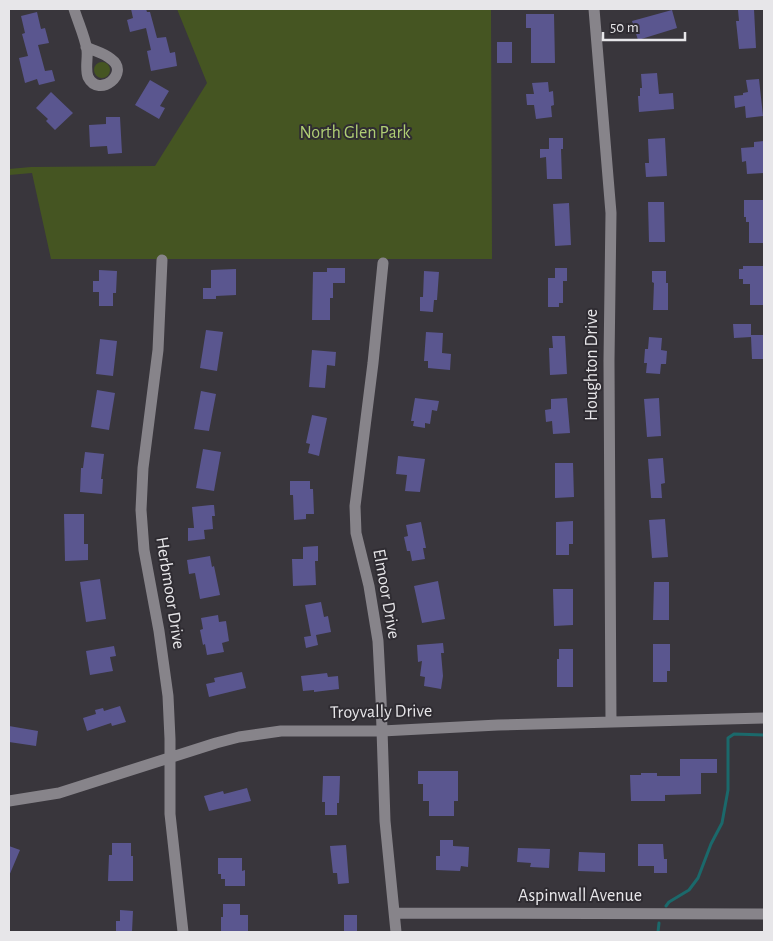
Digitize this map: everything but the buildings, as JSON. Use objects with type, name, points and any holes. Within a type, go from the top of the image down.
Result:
[{"type":"street","points":[[74,9],[86,47]]},
{"type":"street","name":"Houghton Drive","points":[[594,9],[611,213],[609,361],[611,722]]},
{"type":"street","name":"Herbmoor Drive","points":[[162,260],[158,350],[143,468],[141,510],[144,550],[158,623],[166,680],[169,716],[170,814],[183,932]]},
{"type":"street","name":"Elmoor Drive","points":[[383,263],[355,506],[356,533],[378,641],[384,821],[396,932]]},
{"type":"street","name":"Troyvally Drive","points":[[9,802],[59,793],[239,737],[262,733],[382,731],[498,724],[764,718]]},
{"type":"street","name":"Aspinwall Avenue","points":[[395,913],[764,914]]},
{"type":"green space","name":"North Glen Park","points":[[177,9],[491,9],[492,259],[51,259],[32,173],[9,175],[9,169],[31,167],[155,166],[207,83]]},
{"type":"green space","points":[[99,62],[105,62],[110,67],[108,76],[99,78],[94,73],[94,67]]},
{"type":"waterway","points":[[666,906],[669,902],[689,890],[698,878],[711,844],[722,823],[728,790],[728,738],[734,734],[764,735]]},
{"type":"waterway","points":[[658,932],[659,923]]}]
